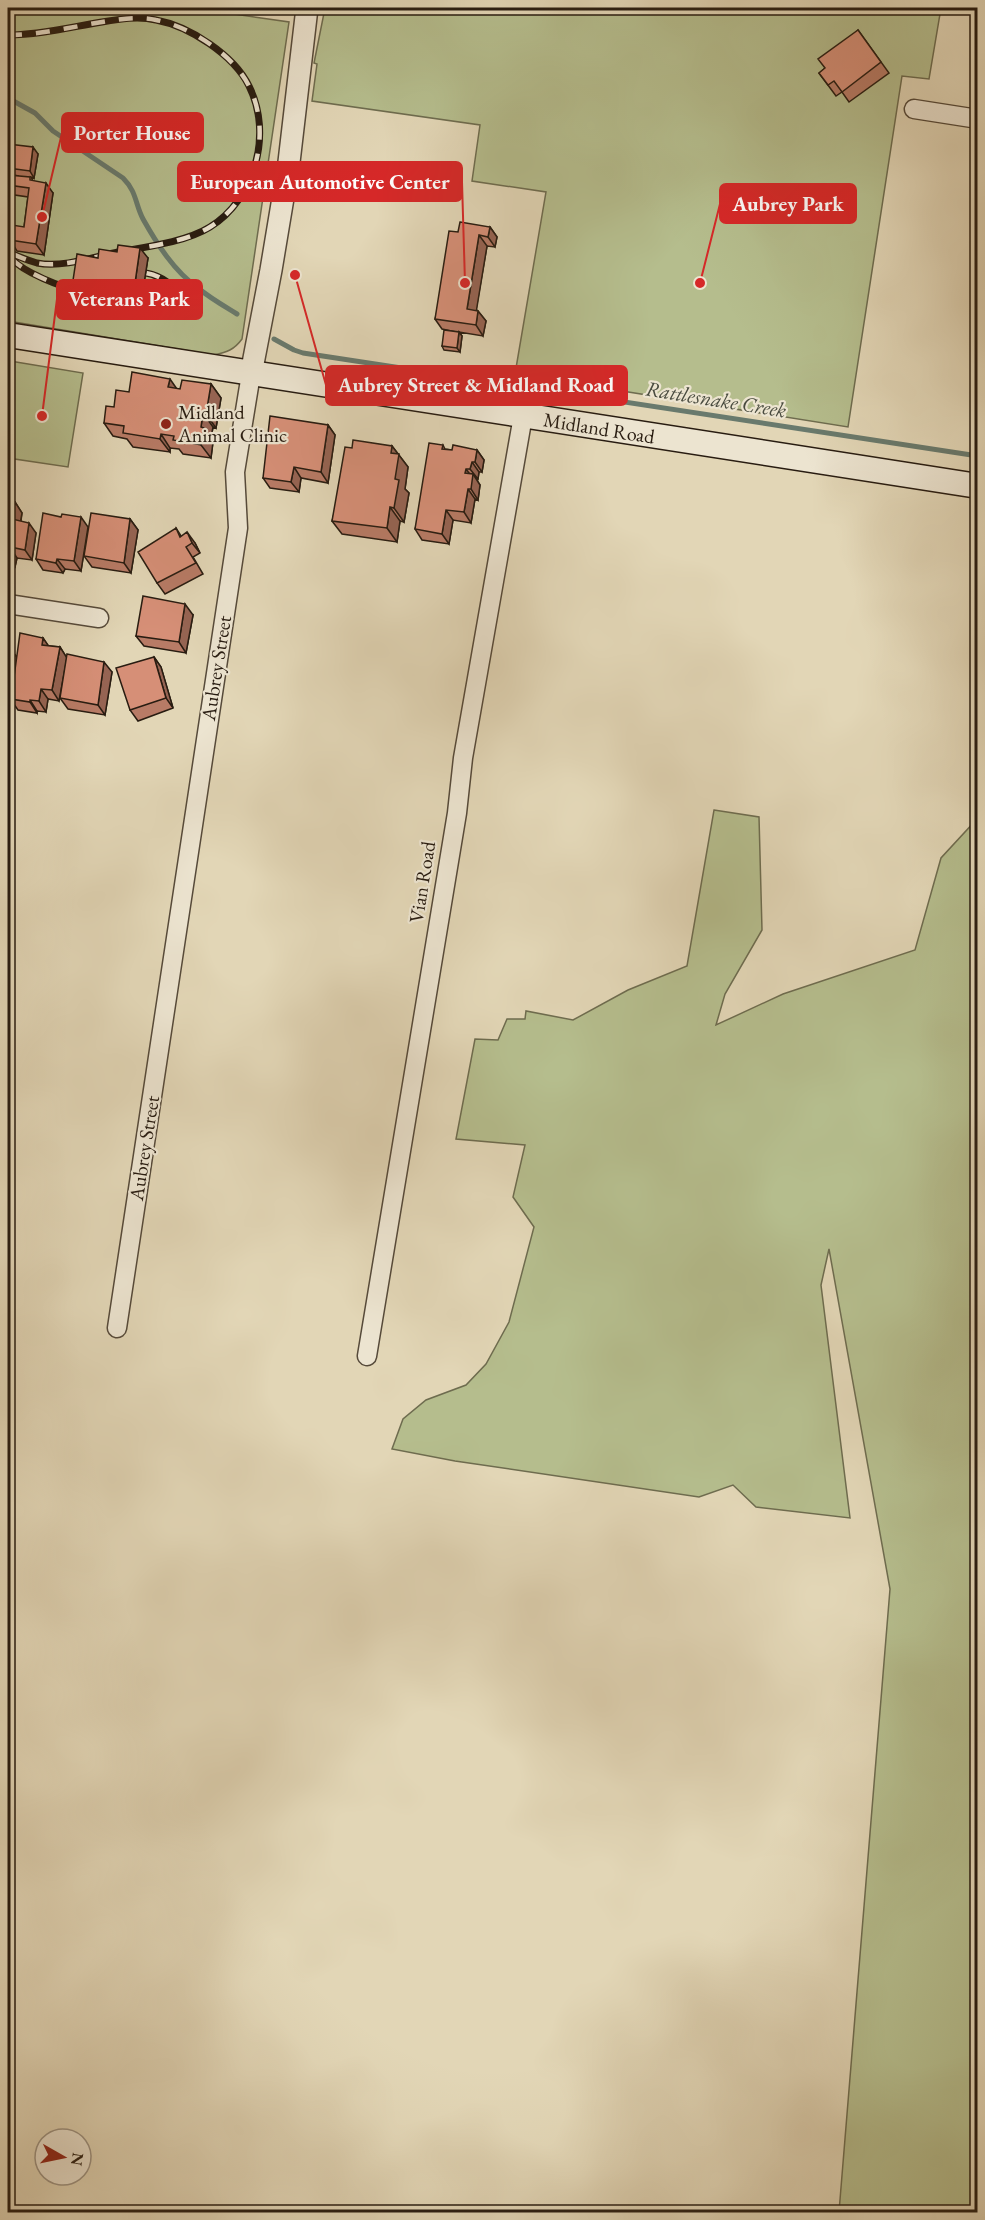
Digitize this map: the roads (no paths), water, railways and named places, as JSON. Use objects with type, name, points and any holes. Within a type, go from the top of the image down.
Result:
[{"type":"main road","name":"Midland Road","points":[[8,335],[978,486]]},
{"type":"street","name":"Aubrey Street","points":[[117,1328],[238,528],[235,472],[250,374],[271,270],[289,162],[307,8]]},
{"type":"street","points":[[914,109],[978,119]]},
{"type":"street","name":"Vian Road","points":[[367,1356],[457,813],[463,758],[523,416]]},
{"type":"street","points":[[8,604],[99,618]]},
{"type":"waterway","name":"Rattlesnake Creek","points":[[8,98],[35,113],[53,131],[123,178],[131,188],[140,214],[148,228],[174,265],[203,292],[237,314]]},
{"type":"waterway","name":"Rattlesnake Creek","points":[[274,339],[303,353],[978,456]]},
{"type":"railway","points":[[8,35],[43,32],[129,18],[169,23],[196,35],[233,63],[249,86],[256,105],[259,124],[259,144],[248,183],[226,215],[210,227],[189,237],[166,243],[67,263],[37,263],[8,252]]},
{"type":"railway","points":[[11,258],[43,279],[80,291]]},
{"type":"railway","points":[[146,273],[168,282],[184,300]]},
{"type":"railway","points":[[144,282],[167,290]]},
{"type":"railway","points":[[143,292],[161,296],[178,304]]},
{"type":"railway","points":[[149,316],[176,313]]},
{"type":"place","name":"Porter House","points":[[42,217]]},
{"type":"place","name":"Aubrey Street & Midland Road","points":[[295,275]]},
{"type":"place","name":"European Automotive Center","points":[[465,283]]},
{"type":"place","name":"Aubrey Park","points":[[700,283]]},
{"type":"place","name":"Veterans Park","points":[[42,416]]},
{"type":"place","name":"Midland Animal Clinic","points":[[166,424]]}]
